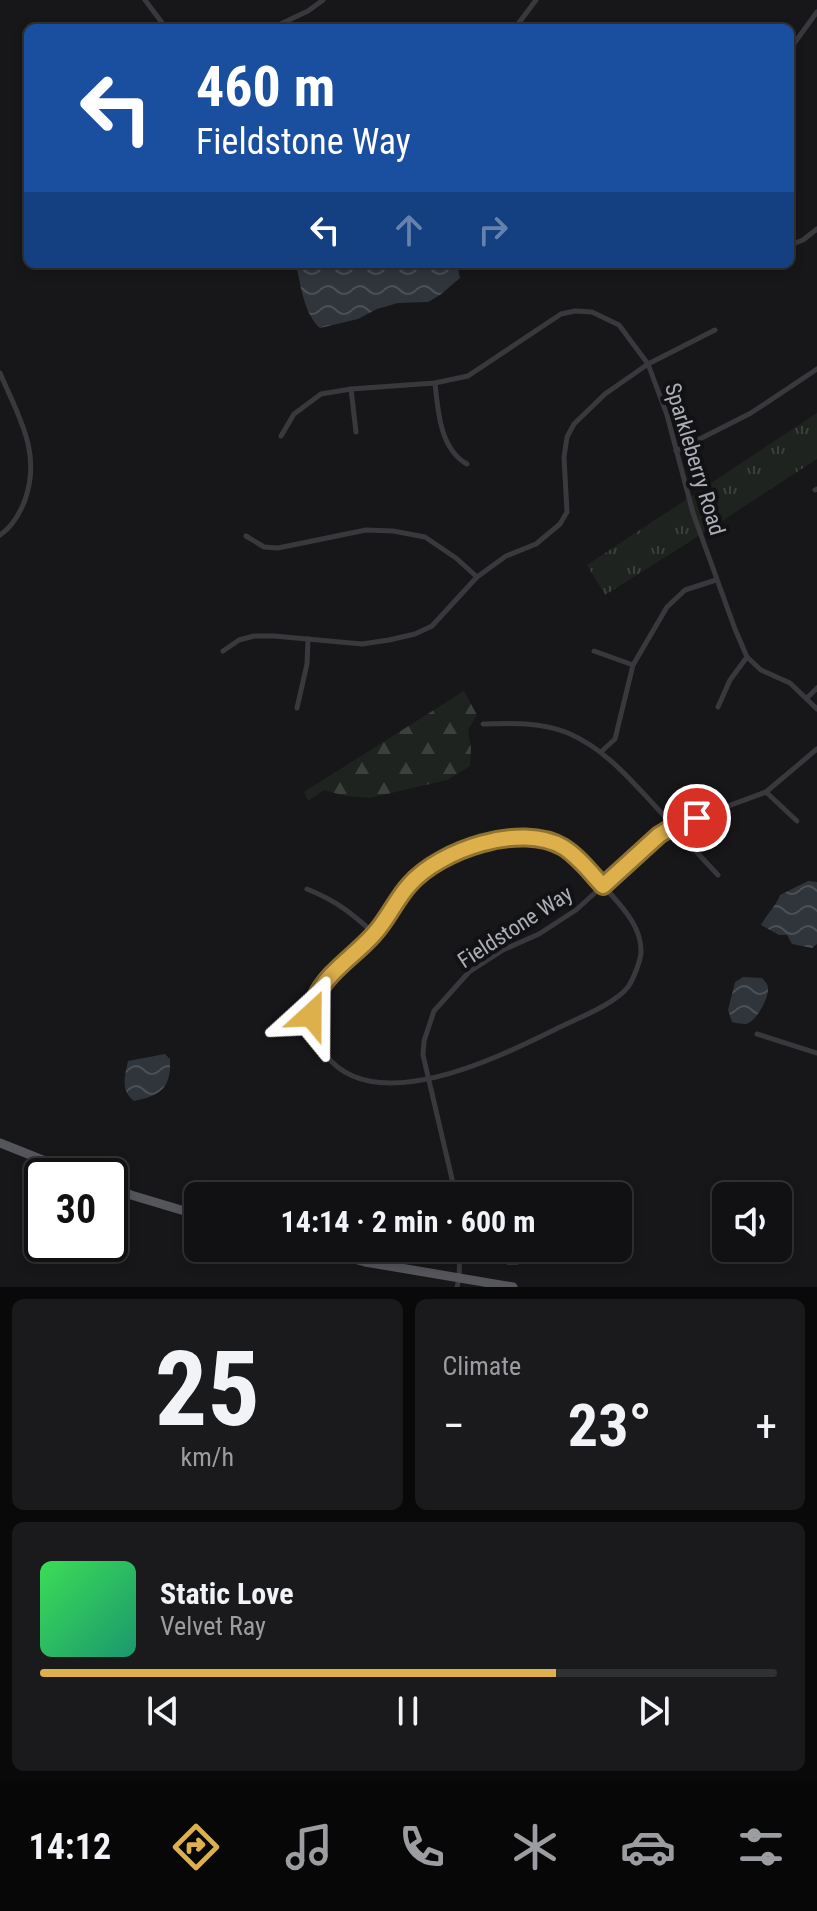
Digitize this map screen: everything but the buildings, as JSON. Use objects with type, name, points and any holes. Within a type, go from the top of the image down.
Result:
[{"type":"main road","points":[[0,1143],[38,1158]]},
{"type":"main road","points":[[128,1194],[184,1211]]},
{"type":"main road","points":[[365,1262],[458,1283],[513,1287]]},
{"type":"street","points":[[145,0],[163,24]]},
{"type":"street","points":[[280,24],[323,0]]},
{"type":"street","points":[[518,24],[536,0]]},
{"type":"street","points":[[794,44],[817,12]]},
{"type":"street","points":[[794,243],[817,229]]},
{"type":"street","name":"Sparkleberry Road","points":[[281,436],[294,414],[321,394],[435,383],[468,376],[561,314],[592,312],[619,325],[648,364],[667,415],[693,513],[747,657]]},
{"type":"street","points":[[223,651],[239,640],[254,636],[362,644],[415,634],[432,626],[477,577],[506,556],[536,544],[560,524],[567,512],[564,457],[567,437],[574,424],[605,394],[648,364],[715,330]]},
{"type":"street","points":[[676,451],[751,413],[817,369]]},
{"type":"street","points":[[0,373],[29,441],[31,463],[29,488],[21,511],[0,535]]},
{"type":"street","points":[[435,383],[439,416],[448,445],[458,459],[467,464]]},
{"type":"street","points":[[351,389],[356,432]]},
{"type":"street","points":[[246,536],[264,547],[278,548],[366,530],[393,531],[425,537],[477,577]]},
{"type":"street","points":[[602,751],[615,739],[633,665],[667,607],[685,590],[716,580]]},
{"type":"street","points":[[297,708],[307,664],[308,639]]},
{"type":"street","points":[[594,651],[633,665]]},
{"type":"street","points":[[718,707],[730,680],[747,657],[761,670],[790,683],[817,709]]},
{"type":"street","points":[[807,698],[817,688]]},
{"type":"street","points":[[483,724],[526,723],[547,727],[567,733],[602,751],[718,875]]},
{"type":"street","name":"Fieldstone Way","points":[[453,1182],[423,1055],[424,1041],[434,1011],[443,999],[485,960],[539,934],[576,910],[659,835],[674,826],[766,792],[817,749]]},
{"type":"street","points":[[766,792],[797,821]]},
{"type":"street","points":[[529,839],[563,847],[603,886],[631,918],[641,954],[627,988],[603,1006],[468,1068],[428,1078],[387,1083],[353,1077],[331,1062],[317,1041],[311,1015],[316,997],[326,981],[375,934],[410,884],[431,865],[458,851],[496,841],[529,839]]},
{"type":"street","points":[[307,889],[335,901],[375,934]]},
{"type":"street","points":[[757,1034],[817,1053]]},
{"type":"street","points":[[458,1283],[459,1262]]},
{"type":"green space","points":[[817,413],[817,459],[605,595],[587,565]]},
{"type":"green space","points":[[464,691],[477,715],[468,730],[470,766],[447,780],[370,798],[324,790],[308,801],[304,792]]},
{"type":"water","points":[[458,268],[460,278],[428,302],[398,303],[358,319],[320,328],[307,309],[297,269]]},
{"type":"water","points":[[808,881],[817,882],[817,944],[812,948],[792,944],[787,935],[779,935],[761,925],[780,895]]},
{"type":"water","points":[[743,977],[762,978],[768,988],[761,1010],[746,1024],[732,1022],[728,1010],[735,982]]},
{"type":"water","points":[[165,1054],[170,1059],[169,1077],[163,1089],[134,1101],[125,1087],[128,1061]]},
{"type":"route","points":[[311,1015],[316,997],[326,981],[375,934],[410,884],[431,865],[458,851],[511,839],[545,841],[563,847],[603,886],[659,835],[697,818]]}]
